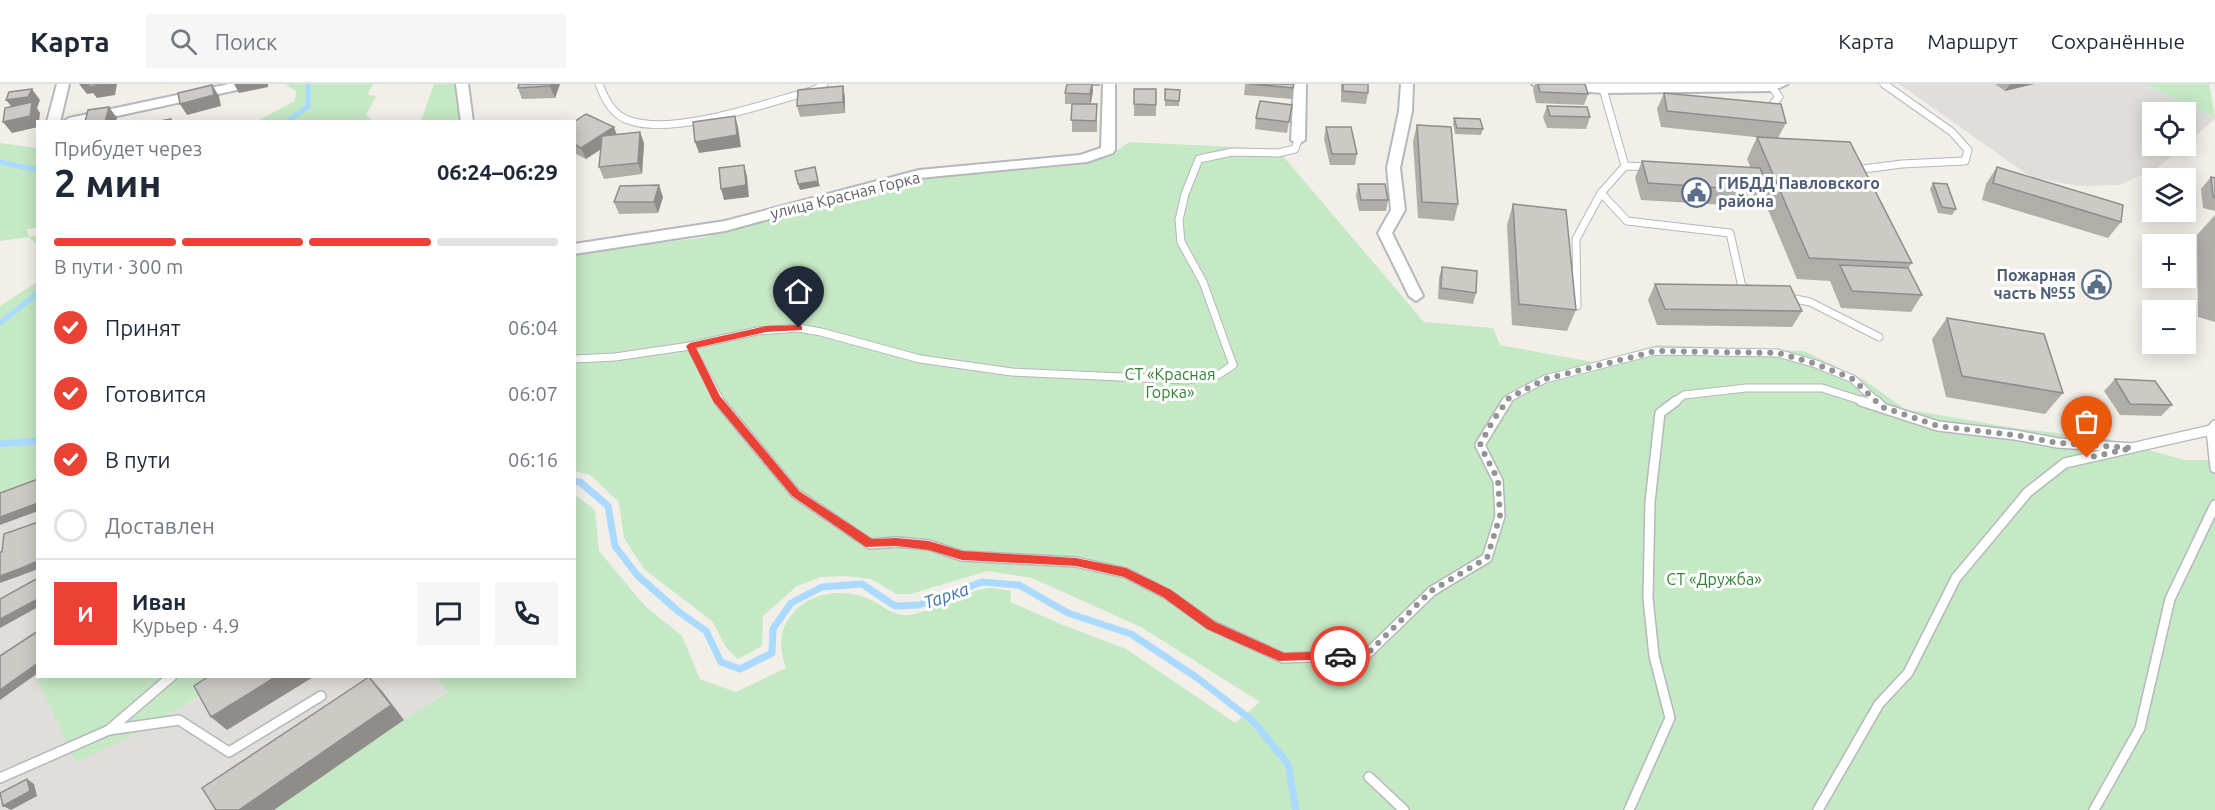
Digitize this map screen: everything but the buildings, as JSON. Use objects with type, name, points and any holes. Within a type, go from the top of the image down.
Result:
[{"type":"street","points":[[54,120],[63,84]]},
{"type":"street","points":[[78,120],[237,86],[237,84]]},
{"type":"street","points":[[462,84],[467,120]]},
{"type":"street","name":"улица Красная Горка","points":[[576,249],[725,226],[919,174],[1082,159],[1108,150],[1109,84]]},
{"type":"street","points":[[1298,140],[1300,84]]},
{"type":"street","points":[[1407,84],[1409,101],[1395,155],[1392,179],[1398,210],[1385,233],[1416,296]]},
{"type":"street","points":[[1538,84],[1603,88],[1777,85]]},
{"type":"lane","points":[[599,84],[608,108],[632,123],[667,125],[769,104],[824,84]]},
{"type":"lane","points":[[1855,170],[1902,164],[1965,161],[1968,150],[1952,132],[1884,84]]},
{"type":"lane","points":[[1762,110],[1770,110],[1779,97],[1777,85]]},
{"type":"lane","points":[[1603,88],[1625,166]]},
{"type":"lane","points":[[576,359],[615,357],[690,346],[766,329],[799,328],[855,341],[891,353],[948,364],[1080,377],[1170,379],[1219,374],[1233,365],[1203,282],[1181,242],[1179,220],[1185,194],[1199,159],[1219,153],[1281,154],[1294,149],[1298,140]]},
{"type":"lane","points":[[1625,166],[1661,168]]},
{"type":"lane","points":[[1577,306],[1576,239],[1601,193],[1625,166]]},
{"type":"lane","points":[[1601,193],[1627,221],[1730,232],[1742,287],[1764,292]]},
{"type":"lane","points":[[1776,294],[1810,302],[1879,337]]},
{"type":"lane","points":[[690,346],[717,398],[795,493],[870,544],[896,542],[929,545],[962,556],[1076,562],[1126,573],[1167,594],[1211,626],[1283,658],[1366,655],[1431,591],[1487,558],[1500,516],[1500,504],[1498,480],[1480,445],[1492,422],[1509,398],[1545,379],[1656,351],[1778,353],[1816,364],[1853,379],[1882,407]]},
{"type":"lane","points":[[1629,810],[1670,720],[1654,656],[1648,584],[1653,453],[1660,413],[1684,395],[1746,388],[1822,388],[1938,426],[2015,435],[2058,443],[2132,448]]},
{"type":"lane","points":[[1818,810],[1879,704],[1908,673],[1956,578],[2028,492],[2065,463],[2213,427],[2215,468]]},
{"type":"lane","points":[[2094,810],[2140,728],[2170,599],[2215,505]]},
{"type":"lane","points":[[109,730],[170,678]]},
{"type":"lane","points":[[0,778],[109,730],[179,720],[229,752],[321,696]]},
{"type":"lane","points":[[1369,777],[1404,810]]},
{"type":"shaded area","points":[[1899,84],[2144,84],[2183,102],[2142,102],[2142,156],[2172,156],[2157,168],[2142,168],[2142,175],[2120,185],[2078,186],[2031,177]]},
{"type":"shaded area","points":[[2196,108],[2215,119],[2196,135]]},
{"type":"shaded area","points":[[36,487],[36,678],[40,678],[133,735],[229,678],[436,678],[448,692],[274,810],[0,810],[0,501]]},
{"type":"green space","points":[[284,84],[373,84],[367,95],[376,96],[366,115],[372,120],[259,120],[295,101],[296,91]]},
{"type":"green space","points":[[434,84],[454,84],[460,120],[421,120]]},
{"type":"green space","points":[[2144,84],[2209,84],[2215,117],[2196,108],[2196,102],[2183,102]]},
{"type":"green space","points":[[1129,142],[1277,149],[1424,322],[1493,328],[1500,345],[1593,362],[1657,345],[1804,351],[1864,380],[1905,409],[2014,428],[2108,439],[2185,460],[2215,460],[2215,810],[274,810],[448,692],[436,678],[576,678],[576,496],[595,510],[599,551],[645,606],[682,636],[700,679],[736,692],[786,668],[781,646],[785,626],[800,606],[818,596],[839,593],[860,596],[898,614],[910,615],[971,592],[992,588],[1011,591],[1010,602],[1126,649],[1235,723],[1260,702],[1141,627],[1032,578],[987,571],[911,594],[897,594],[871,579],[846,576],[821,577],[797,586],[763,616],[762,646],[738,659],[726,647],[712,621],[644,569],[624,538],[619,502],[590,475],[576,471],[576,253],[701,238],[926,178],[1080,165],[1108,157]]},
{"type":"green space","points":[[0,143],[36,148],[36,228],[27,229],[29,237],[0,241]]},
{"type":"green space","points":[[36,236],[36,244],[29,237]]},
{"type":"green space","points":[[36,283],[36,487],[0,501],[0,306]]},
{"type":"green space","points":[[36,678],[229,678],[133,735],[76,762]]},
{"type":"waterway","points":[[290,120],[308,106],[308,84]]},
{"type":"waterway","name":"Тарка","points":[[0,162],[36,170]]},
{"type":"waterway","name":"Тарка","points":[[0,323],[36,295]]},
{"type":"waterway","name":"Тарка","points":[[0,444],[36,441]]},
{"type":"waterway","name":"Тарка","points":[[576,481],[580,482],[608,506],[615,546],[637,575],[679,612],[706,631],[721,662],[740,669],[772,653],[773,629],[791,603],[822,587],[862,584],[895,606],[919,605],[982,582],[1019,585],[1068,613],[1131,634],[1196,677],[1254,722],[1288,764],[1296,810]]},
{"type":"way so far","points":[[1340,656],[1366,655],[1431,591],[1487,558],[1500,516],[1498,480],[1480,445],[1492,422],[1509,398],[1545,379],[1656,351],[1778,353],[1816,364],[1853,379],[1882,407],[1938,426],[2015,435],[2058,443],[2132,448],[2087,458]]},
{"type":"place","name":"ГИБДД Павловского района","points":[[1697,192]]},
{"type":"place","name":"Пожарная часть №55","points":[[2097,284]]},
{"type":"route","points":[[799,328],[766,329],[690,346],[717,398],[795,493],[870,544],[896,542],[929,545],[962,556],[1076,562],[1126,573],[1167,594],[1211,626],[1283,658],[1340,656]]},
{"type":"park label","name":"СТ «Красная Горка»","points":[[1170,383]]},
{"type":"park label","name":"СТ «Дружба»","points":[[1714,579]]}]
